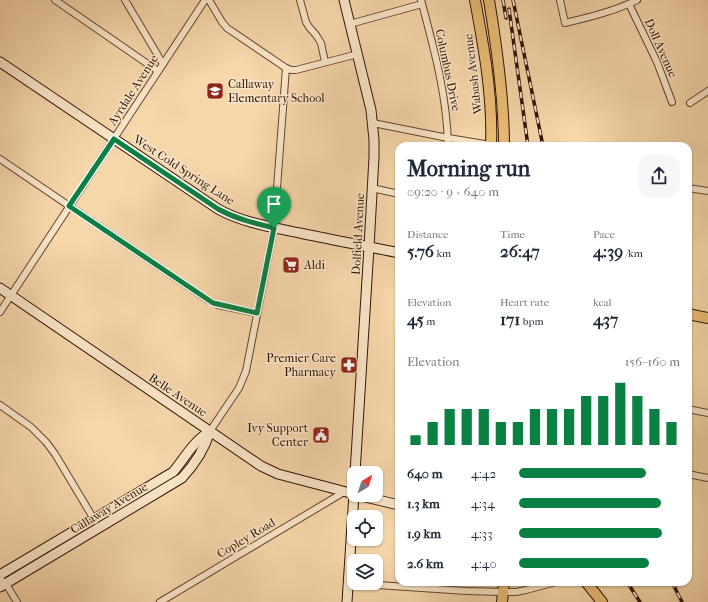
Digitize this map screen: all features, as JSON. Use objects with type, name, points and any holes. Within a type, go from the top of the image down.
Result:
[{"type":"main road","name":"Wabash Avenue","points":[[475,0],[488,75],[491,142]]},
{"type":"main road","name":"Wabash Avenue","points":[[489,0],[502,98],[504,142]]},
{"type":"main road","points":[[692,315],[708,318]]},
{"type":"main road","points":[[589,586],[602,602]]},
{"type":"street","points":[[55,0],[158,71]]},
{"type":"street","points":[[125,0],[163,64]]},
{"type":"street","name":"Ayrdale Avenue","points":[[0,312],[205,0]]},
{"type":"street","points":[[209,0],[227,28],[291,70],[358,54]]},
{"type":"street","points":[[300,0],[306,22],[321,43],[325,62]]},
{"type":"street","name":"Dolfield Avenue","points":[[344,0],[371,110],[374,157],[355,466]]},
{"type":"street","points":[[560,0],[565,23],[590,17],[637,0]]},
{"type":"street","points":[[350,24],[421,2]]},
{"type":"street","name":"Columbus Drive","points":[[421,2],[440,76],[446,108],[448,142]]},
{"type":"street","name":"Doll Avenue","points":[[629,4],[657,62],[672,102]]},
{"type":"street","name":"West Cold Spring Lane","points":[[0,62],[223,212],[244,221],[395,252]]},
{"type":"street","name":"Callaway Avenue","points":[[2,583],[99,528],[182,478],[202,450],[210,431],[239,388],[246,371],[274,228],[286,68]]},
{"type":"street","points":[[690,102],[708,91]]},
{"type":"street","points":[[373,124],[473,142]]},
{"type":"street","points":[[0,159],[213,303],[257,313]]},
{"type":"street","points":[[372,188],[395,193]]},
{"type":"street","points":[[692,189],[708,191]]},
{"type":"street","name":"Belle Avenue","points":[[0,288],[268,470],[282,476],[347,493]]},
{"type":"street","points":[[0,405],[31,427],[46,442],[55,454],[99,528]]},
{"type":"street","points":[[692,410],[708,414]]},
{"type":"street","name":"Callaway Avenue","points":[[0,575],[173,472],[202,436],[210,431]]},
{"type":"street","points":[[173,472],[182,478]]},
{"type":"street","points":[[692,475],[708,478]]},
{"type":"street","name":"Copley Road","points":[[160,602],[344,492]]},
{"type":"street","points":[[383,501],[395,504]]},
{"type":"street","points":[[350,554],[353,502]]},
{"type":"street","points":[[2,583],[17,602]]},
{"type":"street","points":[[383,586],[466,591],[516,592],[541,586]]},
{"type":"street","points":[[347,602],[348,590]]},
{"type":"green space","points":[[88,525],[91,529],[15,575],[13,573],[14,570]]},
{"type":"railway","points":[[503,0],[506,18]]},
{"type":"railway","points":[[513,0],[542,142]]},
{"type":"railway","points":[[509,9],[527,142]]},
{"type":"railway","points":[[630,586],[640,602]]},
{"type":"railway","points":[[674,586],[682,602]]},
{"type":"place","name":"Callaway Elementary School","points":[[215,91]]},
{"type":"place","name":"Aldi","points":[[291,265]]},
{"type":"place","name":"Premier Care Pharmacy","points":[[349,365]]},
{"type":"place","name":"Ivy Support Center","points":[[321,435]]},
{"type":"route","points":[[114,139],[228,215],[244,221],[274,228],[257,313],[213,303],[69,206],[114,139]]}]
